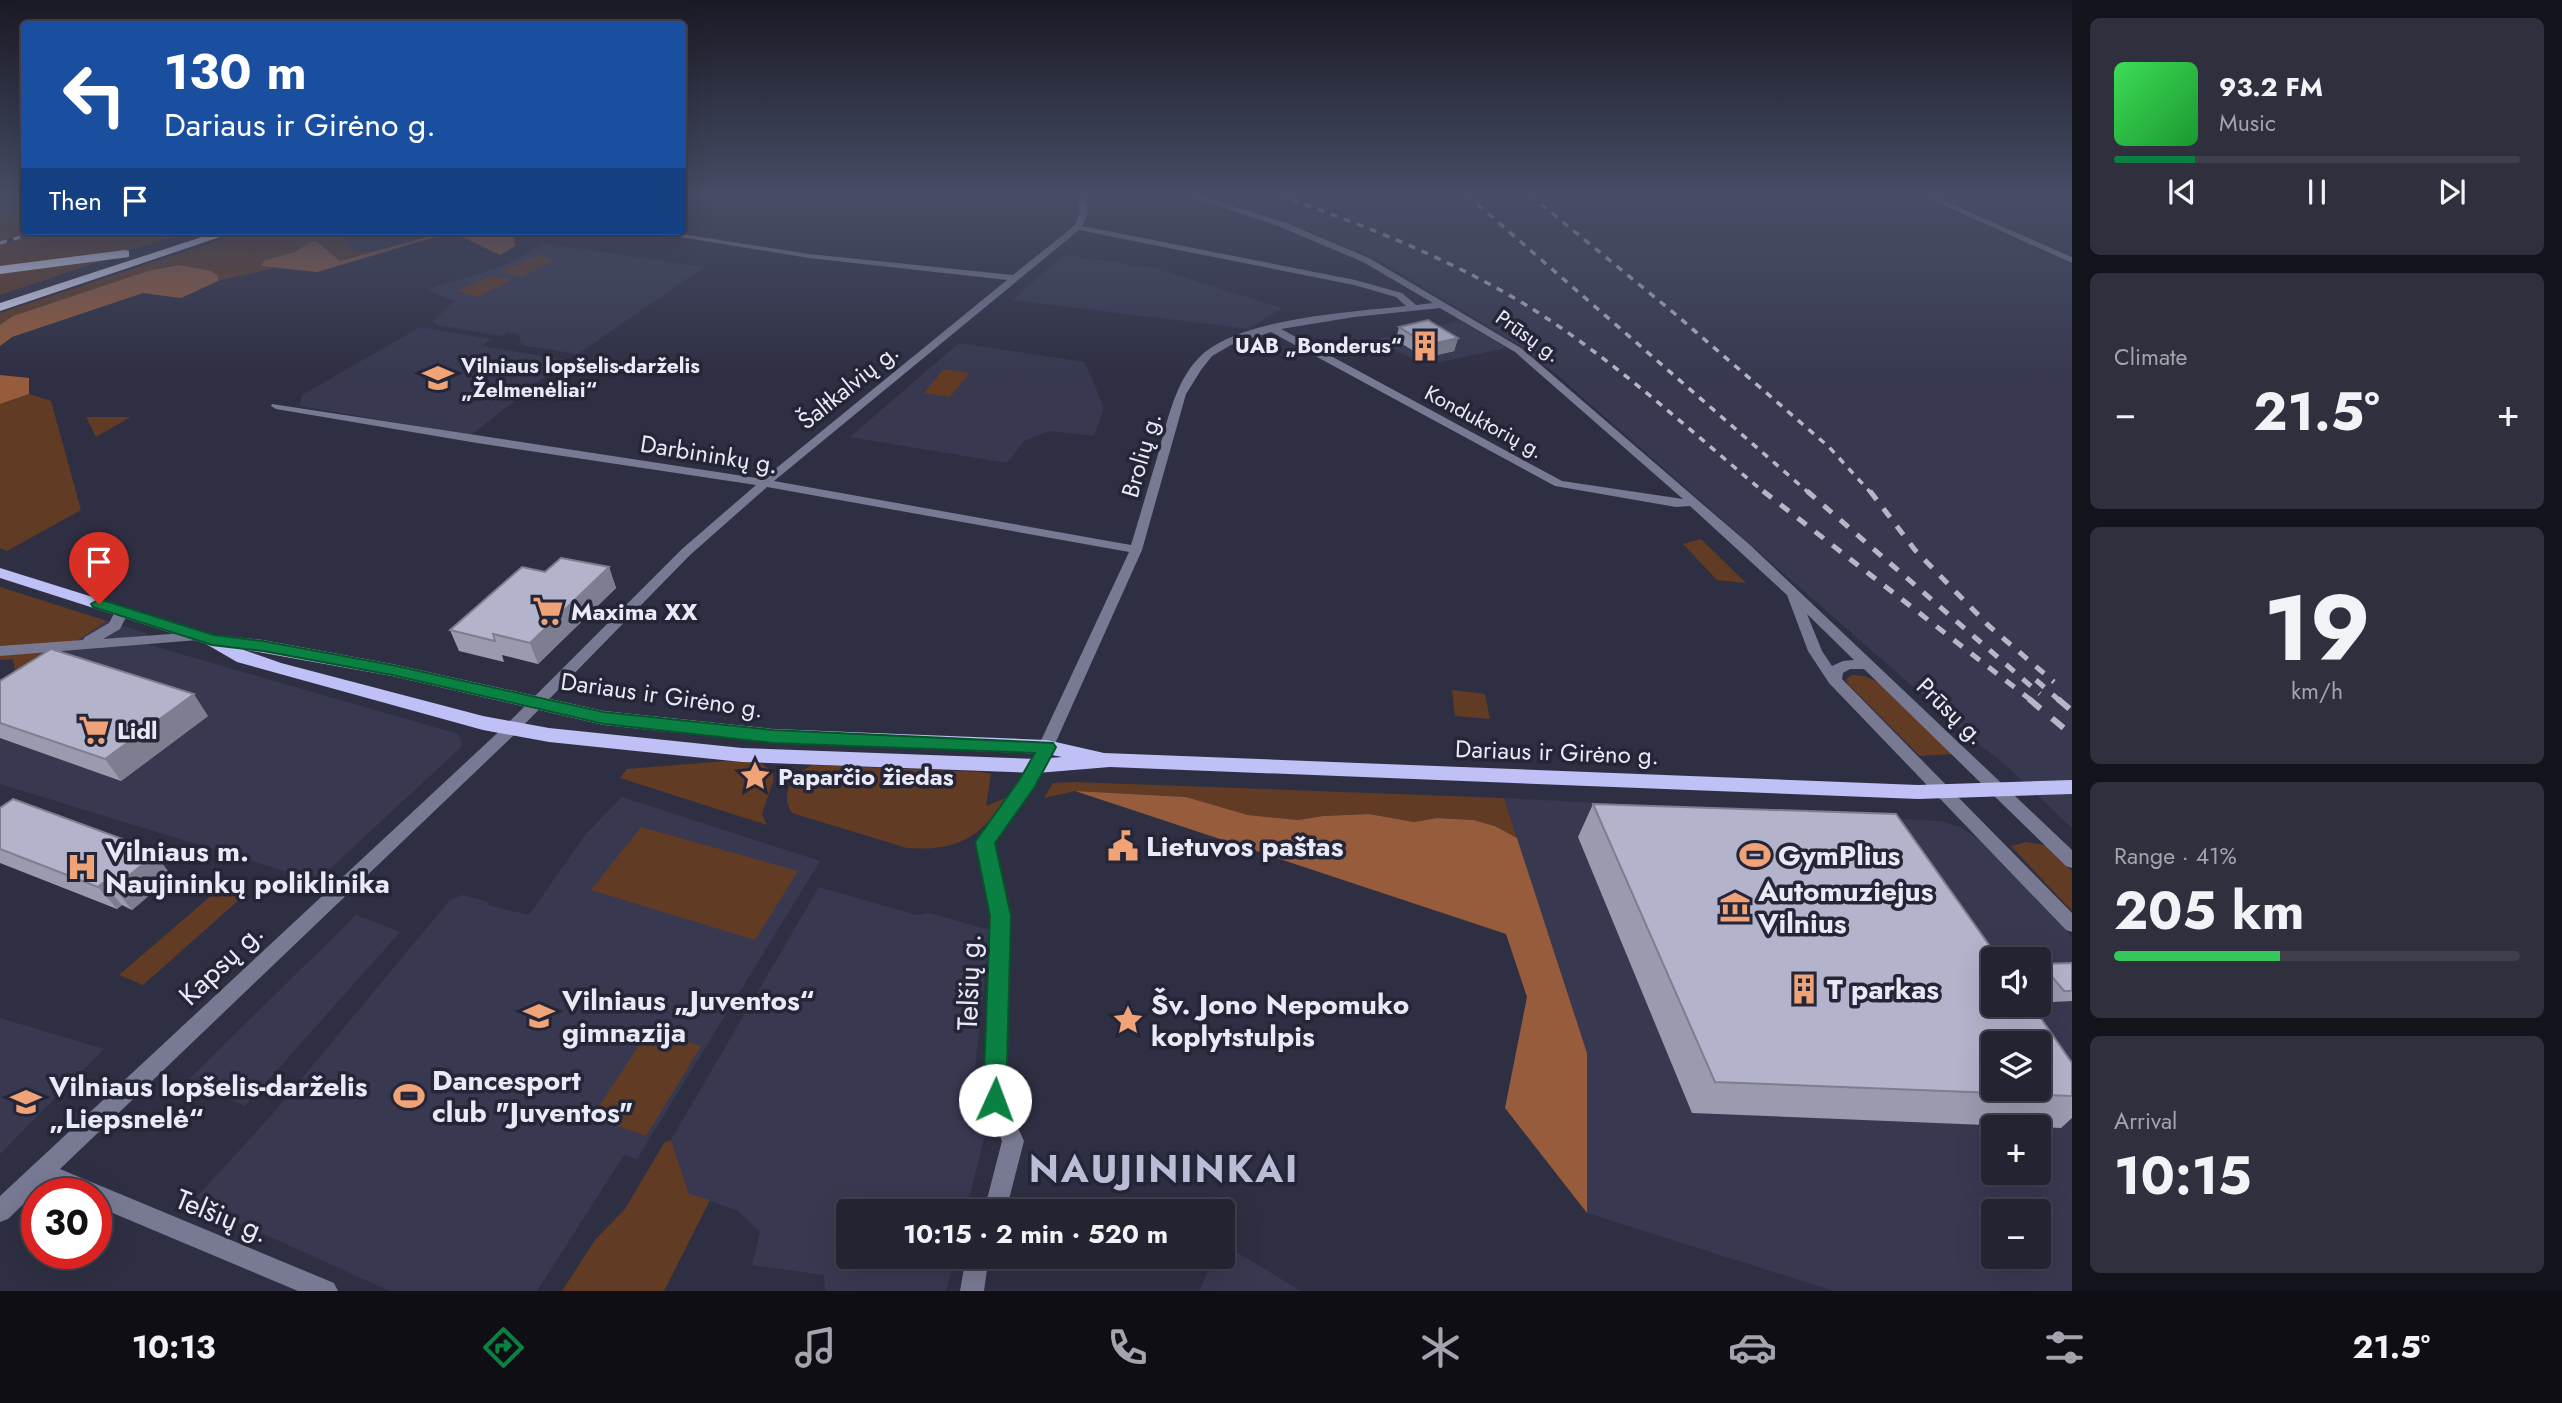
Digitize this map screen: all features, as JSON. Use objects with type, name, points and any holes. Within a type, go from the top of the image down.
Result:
[{"type":"highway","points":[[0,270],[109,255]]},
{"type":"highway","points":[[0,299],[132,255]]},
{"type":"highway","points":[[0,308],[158,255]]},
{"type":"main road","name":"Dariaus ir Girėno g.","points":[[0,573],[205,638],[243,658],[511,729],[742,755],[1037,766],[1110,760],[1947,793],[2072,787]]},
{"type":"main road","name":"Dariaus ir Girėno g.","points":[[205,638],[379,667],[604,718],[773,736],[1047,747],[1110,760]]},
{"type":"street","points":[[804,255],[1015,278]]},
{"type":"street","name":"Šaltkalvių g.","points":[[511,729],[686,552],[765,483],[1043,255]]},
{"type":"street","points":[[1222,255],[1399,295],[1420,291]]},
{"type":"street","name":"Prūsų g.","points":[[1355,255],[1518,350],[1694,502],[2072,860]]},
{"type":"street","points":[[1399,295],[1414,309]]},
{"type":"street","name":"Brolių g.","points":[[1037,766],[1136,550],[1181,394],[1210,353],[1224,344],[1271,328],[1441,305]]},
{"type":"street","name":"Konduktorių g.","points":[[1271,328],[1559,484],[1676,503],[1694,502]]},
{"type":"street","name":"Darbininkų g.","points":[[276,405],[477,440],[765,483],[1136,550]]},
{"type":"street","name":"Prūsų g.","points":[[1791,592],[1815,651],[1835,680],[2072,925]]},
{"type":"street","points":[[75,644],[109,631],[115,626],[122,611]]},
{"type":"street","points":[[0,651],[75,644],[205,638]]},
{"type":"street","points":[[1835,680],[1837,670],[1848,664],[1869,665]]},
{"type":"street","name":"Kapsų g.","points":[[0,1211],[511,729]]},
{"type":"street","name":"Telšių g.","points":[[998,1199],[1013,1141],[995,1100],[1001,916],[985,842],[1037,766]]},
{"type":"street","name":"Telšių g.","points":[[41,1172],[56,1178]]},
{"type":"street","name":"Telšių g.","points":[[112,1201],[326,1291]]},
{"type":"street","points":[[972,1291],[976,1269]]},
{"type":"shaded area","points":[[0,255],[93,255],[0,267]]},
{"type":"shaded area","points":[[173,255],[284,255],[262,266],[275,268],[218,281],[218,276],[178,265],[167,266],[24,312],[0,325],[0,313]]},
{"type":"shaded area","points":[[283,255],[333,255],[340,261],[361,255],[374,255],[317,272],[261,266],[265,260]]},
{"type":"shaded area","points":[[333,255],[361,255],[340,261]]},
{"type":"shaded area","points":[[524,255],[625,255],[704,267],[578,354],[525,346],[520,342],[520,335],[508,332],[502,336],[437,325],[433,321],[455,301],[426,290]]},
{"type":"shaded area","points":[[536,255],[556,260],[521,277],[501,272]]},
{"type":"shaded area","points":[[1066,255],[1154,268],[1282,308],[1249,329],[1012,300]]},
{"type":"shaded area","points":[[1367,255],[2052,255],[2072,264],[2072,828],[1999,759],[1983,748],[1556,374],[1522,347]]},
{"type":"shaded area","points":[[107,259],[0,295],[0,272]]},
{"type":"shaded area","points":[[178,265],[211,271],[218,276],[218,281],[181,298],[143,293],[12,337],[0,346],[0,325],[13,316],[148,271]]},
{"type":"shaded area","points":[[493,275],[512,280],[477,297],[457,291]]},
{"type":"shaded area","points":[[1460,321],[1506,348],[1426,365],[1373,340]]},
{"type":"shaded area","name":"Vilniaus lopšelis-darželis „Želmenėliai“","points":[[420,327],[491,339],[482,346],[567,360],[471,435],[299,406],[302,395]]},
{"type":"shaded area","points":[[959,343],[1085,362],[1104,408],[1094,436],[1049,431],[1024,441],[1007,463],[850,437]]},
{"type":"shaded area","points":[[944,369],[969,373],[950,397],[924,393]]},
{"type":"shaded area","points":[[0,375],[29,378],[29,394],[0,404]]},
{"type":"shaded area","points":[[29,394],[51,401],[81,510],[7,551],[0,548],[0,404]]},
{"type":"shaded area","points":[[86,417],[131,417],[96,437]]},
{"type":"shaded area","points":[[1701,539],[1746,583],[1717,580],[1683,544]]},
{"type":"shaded area","points":[[0,587],[107,621],[17,680],[13,659],[0,660]]},
{"type":"shaded area","points":[[107,621],[146,633],[150,645],[458,734],[462,741],[461,747],[317,881],[0,784],[0,691]]},
{"type":"shaded area","points":[[1851,675],[1864,676],[1878,682],[1954,754],[1920,756],[1848,684],[1846,680]]},
{"type":"shaded area","points":[[1452,690],[1485,694],[1490,719],[1455,716]]},
{"type":"shaded area","points":[[728,761],[761,763],[773,772],[773,781],[762,814],[767,825],[620,778],[627,769]]},
{"type":"shaded area","points":[[812,765],[982,772],[991,774],[986,806],[1008,797],[988,822],[966,839],[940,847],[907,848],[792,813],[787,799],[790,785]]},
{"type":"shaded area","points":[[1053,783],[1504,798],[1517,838],[1495,826],[1473,820],[1437,818],[1414,822],[1369,814],[1298,820],[1248,815],[1186,797],[1075,791],[1044,798]]},
{"type":"shaded area","points":[[1075,791],[1186,797],[1248,815],[1298,820],[1369,814],[1414,822],[1437,818],[1473,820],[1495,826],[1517,838],[1587,1053],[1587,1213],[1505,1108],[1527,997],[1506,934]]},
{"type":"shaded area","name":"Vilniaus „Juventos“ gimnazija","points":[[622,797],[820,861],[637,1159],[624,1155],[537,1291],[390,1291],[192,1202],[269,1118],[450,900],[462,895],[489,902],[487,905],[529,915],[586,834]]},
{"type":"shaded area","points":[[1504,798],[1941,821],[1961,827],[1991,848],[2072,937],[2072,1291],[1834,1291],[1587,1213],[1587,1053]]},
{"type":"shaded area","points":[[641,827],[798,871],[755,940],[591,890]]},
{"type":"shaded area","points":[[2026,842],[2046,845],[2072,871],[2072,911],[2011,846]]},
{"type":"shaded area","points":[[819,887],[916,915],[929,913],[990,930],[971,1105],[985,1133],[969,1199],[836,1199],[836,1269],[952,1269],[946,1291],[825,1291],[824,1275],[752,1265],[760,1232],[737,1210],[689,1194],[671,1140]]},
{"type":"shaded area","points":[[219,889],[241,898],[143,985],[119,975]]},
{"type":"shaded area","points":[[356,915],[400,932],[245,1106],[188,1080]]},
{"type":"shaded area","name":"Vilniaus lopšelis-darželis „Liepsnelė“","points":[[0,1018],[104,1049],[0,1154]]},
{"type":"shaded area","points":[[649,1030],[701,1046],[646,1136],[592,1117]]},
{"type":"shaded area","points":[[671,1140],[689,1194],[710,1200],[664,1291],[562,1291],[595,1240],[625,1209],[664,1143]]},
{"type":"shaded area","points":[[1235,1251],[1301,1291],[1199,1291],[1209,1269],[1235,1269]]},
{"type":"building","points":[[1428,320],[1458,338],[1428,345],[1399,327]]},
{"type":"building","points":[[561,558],[609,567],[530,643],[493,634],[495,641],[450,630],[522,567],[545,572]]},
{"type":"building","name":"Lidl","points":[[51,649],[194,694],[105,759],[0,723],[0,681]]},
{"type":"building","points":[[13,799],[147,848],[144,850],[155,854],[114,888],[103,883],[98,887],[0,849],[0,808]]},
{"type":"building","name":"T parkas","points":[[1593,804],[1896,814],[1990,947],[1981,947],[1981,1017],[2040,1017],[2050,1031],[1981,1031],[1981,1092],[1715,1082]]},
{"type":"building","points":[[2072,963],[2072,991],[2064,991],[2051,976],[2051,964]]},
{"type":"building","name":"T parkas","points":[[2051,1033],[2072,1063],[2072,1096],[2051,1095]]},
{"type":"railway","points":[[1430,255],[1496,288],[1558,326],[1619,371],[1765,493]]},
{"type":"railway","points":[[1536,255],[1809,493]]},
{"type":"railway","points":[[1604,255],[1829,447],[1871,493]]},
{"type":"railway","points":[[1763,491],[2032,701]]},
{"type":"railway","points":[[1807,491],[2040,694]]},
{"type":"railway","points":[[1870,491],[1915,550],[1989,626],[2054,682]]},
{"type":"railway","points":[[2036,680],[2060,701]]},
{"type":"railway","points":[[2029,699],[2072,735]]},
{"type":"railway","points":[[2058,699],[2072,711]]},
{"type":"place","name":"UAB „Bonderus“","points":[[1425,346]]},
{"type":"place","name":"Vilniaus lopšelis-darželis „Želmenėliai“","points":[[438,378]]},
{"type":"place","name":"Maxima XX","points":[[548,611]]},
{"type":"place","name":"Lidl","points":[[94,730]]},
{"type":"place","name":"Paparčio žiedas","points":[[755,776]]},
{"type":"place","name":"Lietuvos paštas","points":[[1123,846]]},
{"type":"place","name":"GymPlius","points":[[1755,855]]},
{"type":"place","name":"Vilniaus m. Naujininkų poliklinika","points":[[82,867]]},
{"type":"place","name":"Automuziejus Vilnius","points":[[1735,907]]},
{"type":"place","name":"T parkas","points":[[1804,989]]},
{"type":"place","name":"Vilniaus „Juventos“ gimnazija","points":[[539,1016]]},
{"type":"place","name":"Šv. Jono Nepomuko koplytstulpis","points":[[1128,1020]]},
{"type":"place","name":"Dancesport club \"Juventos\"","points":[[409,1096]]},
{"type":"place","name":"Vilniaus lopšelis-darželis „Liepsnelė“","points":[[26,1102]]},
{"type":"district","name":"NAUJININKAI","points":[[1164,1168]]},
{"type":"route","points":[[99,604],[212,640],[263,646],[392,670],[506,698],[604,718],[773,736],[1047,747],[1027,783],[985,842],[1001,916],[995,1100]]}]
